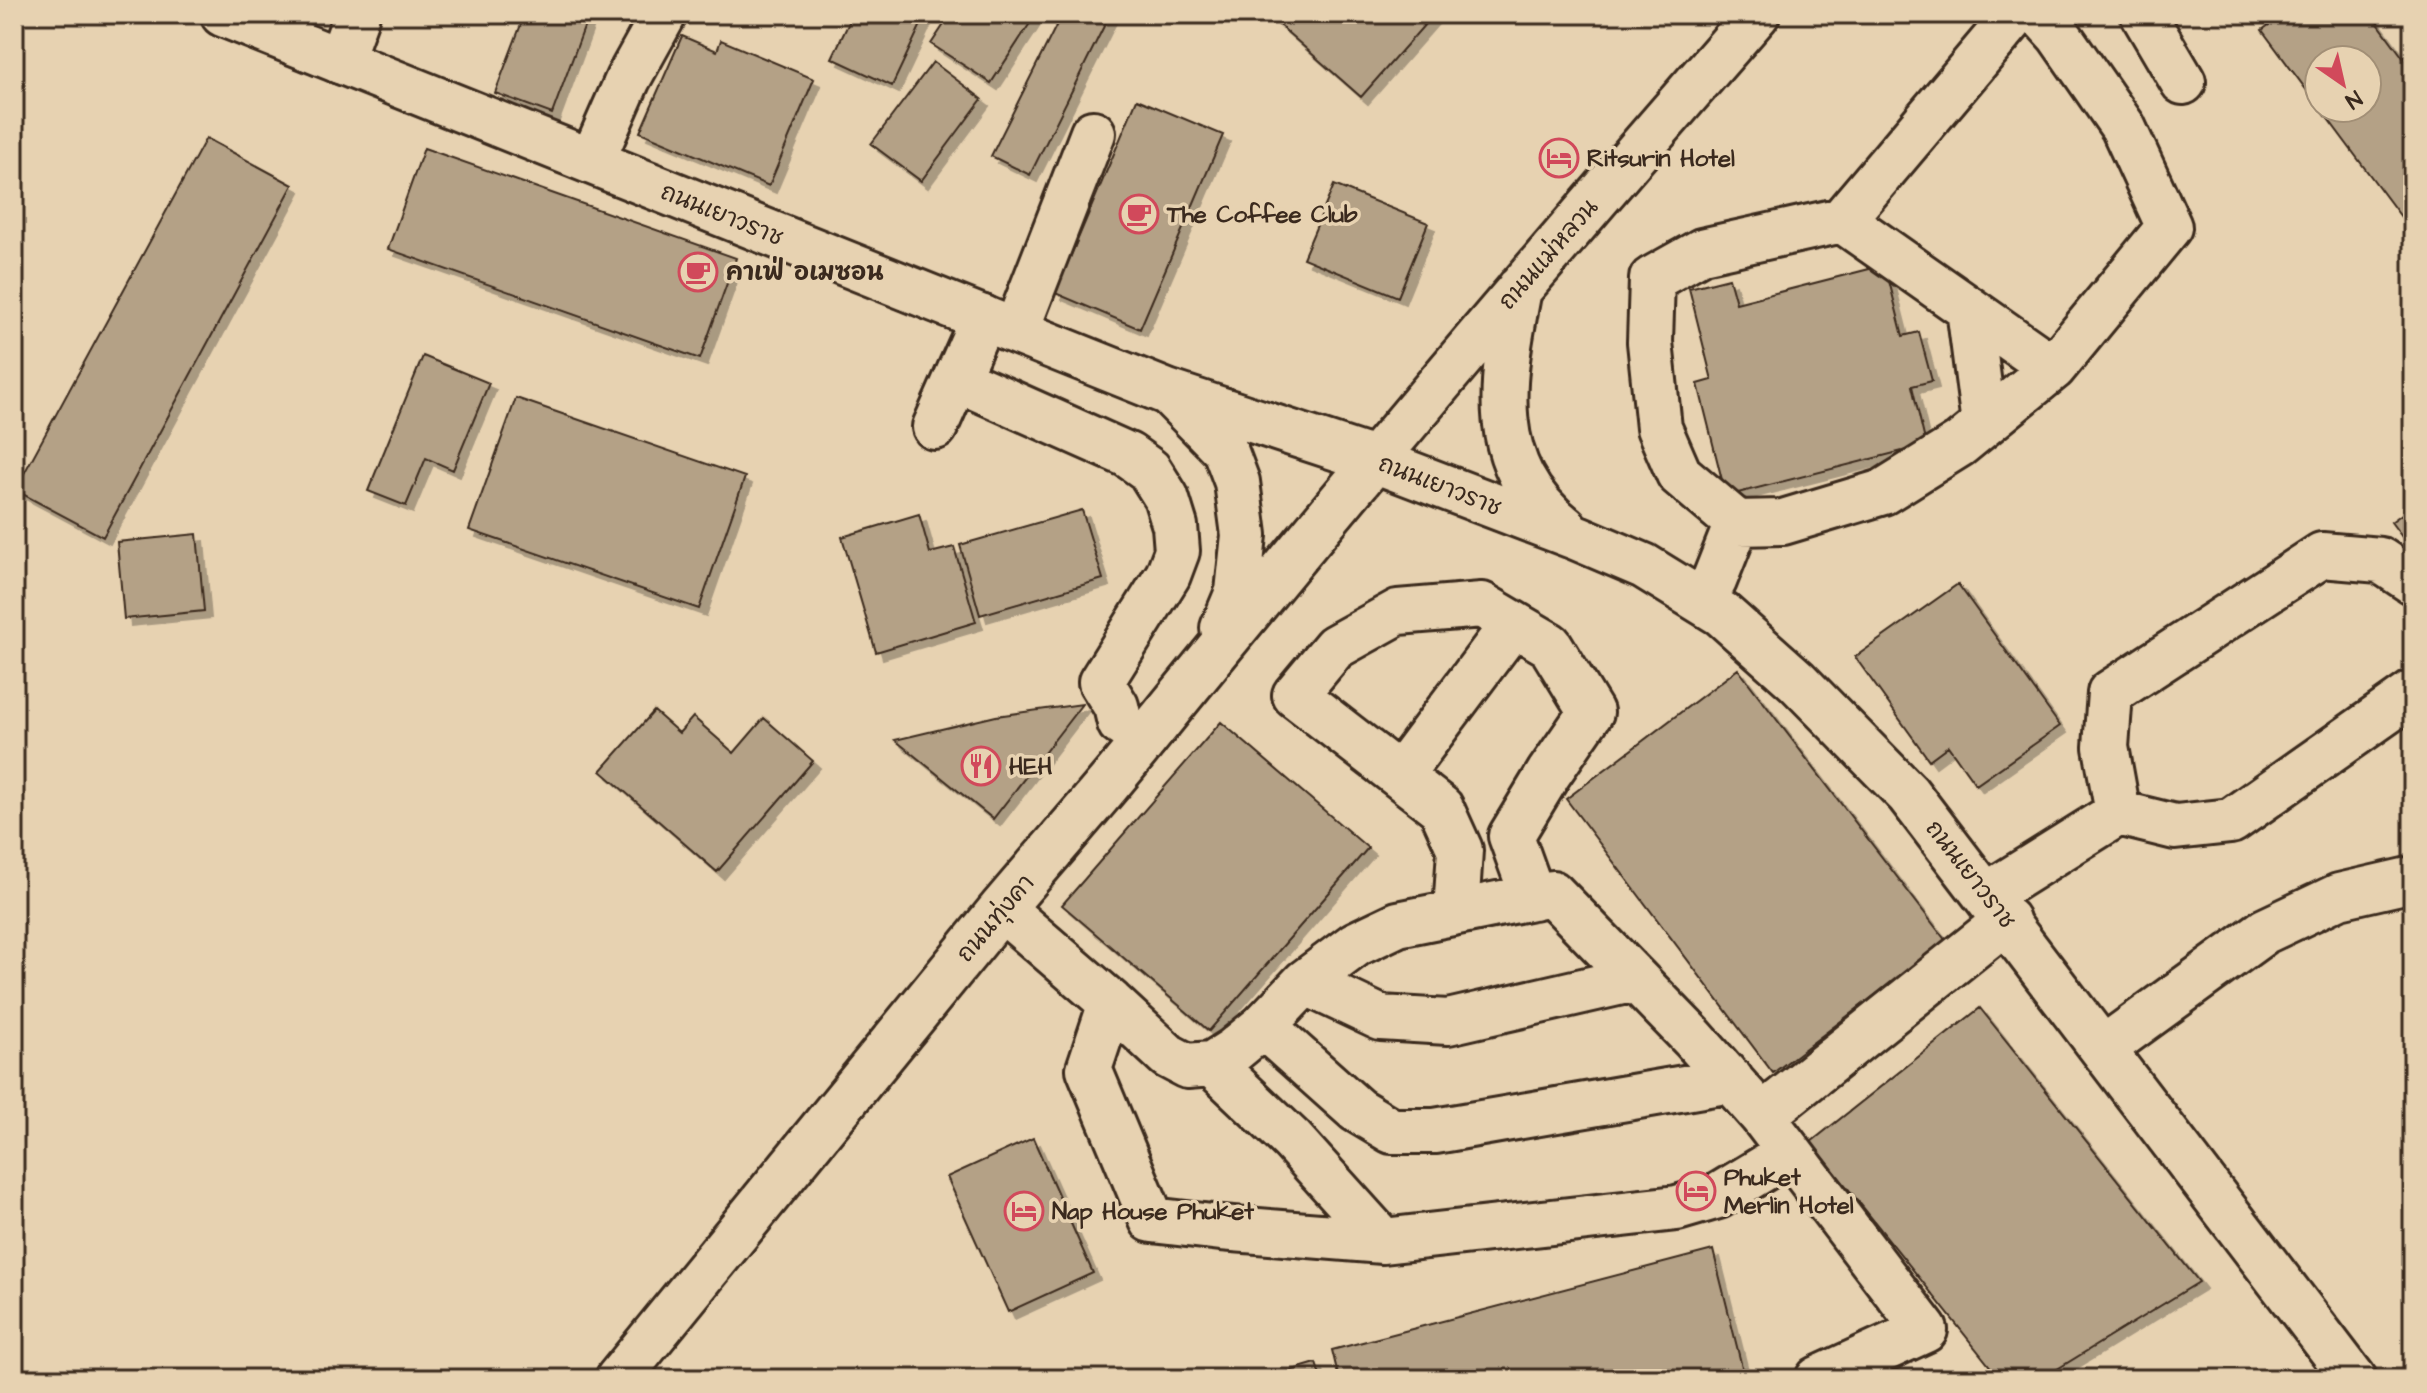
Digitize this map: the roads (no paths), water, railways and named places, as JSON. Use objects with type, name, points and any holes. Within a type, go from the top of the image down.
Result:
[{"type":"main road","name":"ถนนเยาวราช","points":[[223,14],[1167,392],[1374,460],[1578,538],[1644,566],[1699,599],[1722,614],[1765,651],[1908,794],[2354,1379]]},
{"type":"main road","points":[[340,61],[357,14]]},
{"type":"main road","points":[[592,161],[628,79],[664,14]]},
{"type":"main road","name":"ถนนแม่หลวน","points":[[1374,460],[1519,287],[1757,14]]},
{"type":"main road","points":[[2016,14],[1842,220],[1702,251],[1652,279],[1650,342],[1659,428],[1679,474],[1737,523],[1783,522],[1883,492],[1960,444],[2053,368],[2169,227],[2123,127],[2059,35],[2040,14]]},
{"type":"main road","points":[[2143,14],[2183,82]]},
{"type":"main road","points":[[935,427],[957,379],[999,324],[1093,133]]},
{"type":"main road","points":[[1842,220],[2053,368]]},
{"type":"main road","points":[[1519,287],[1504,372],[1503,404],[1510,445],[1524,481],[1548,514],[1578,538]]},
{"type":"main road","points":[[1969,309],[1984,424]]},
{"type":"main road","points":[[957,379],[1138,460],[1149,470],[1166,497],[1177,538],[1174,564],[1101,682],[1116,706],[1120,723],[1145,739]]},
{"type":"main road","points":[[1167,392],[1225,450],[1237,482],[1244,535],[1238,592],[1212,654]]},
{"type":"main road","name":"ถนนทุ่งคา","points":[[618,1379],[1374,460]]},
{"type":"main road","points":[[1699,599],[1714,581],[1737,523]]},
{"type":"main road","points":[[2118,813],[2106,747],[2110,693],[2322,555],[2380,560],[2413,582]]},
{"type":"main road","points":[[1456,912],[1460,850],[1441,808],[1295,695],[1335,647],[1398,612],[1482,605],[1550,645],[1591,712],[1511,836],[1533,897]]},
{"type":"main road","points":[[1400,775],[1513,624]]},
{"type":"main road","points":[[2118,813],[2175,827],[2231,821],[2413,693]]},
{"type":"main road","points":[[1762,1116],[1997,908],[2118,813]]},
{"type":"main road","points":[[2104,1048],[2265,931],[2339,896],[2413,879]]},
{"type":"main road","points":[[1002,909],[1168,1056],[1187,1066],[1212,1064],[1263,1026],[1305,982],[1356,944],[1398,924],[1552,893],[1762,1116],[1925,1330],[1818,1379]]},
{"type":"main road","points":[[1305,982],[1381,1018],[1448,1022],[1635,979]]},
{"type":"main road","points":[[1111,1003],[1089,1069],[1152,1220],[1383,1241],[1677,1208],[1718,1196],[1789,1153]]},
{"type":"main road","points":[[1263,1026],[1357,1110],[1392,1131],[1435,1131],[1731,1080]]},
{"type":"main road","points":[[1212,1064],[1292,1140],[1383,1241]]},
{"type":"place","name":"Ritsurin Hotel","points":[[1559,158]]},
{"type":"place","name":"The Coffee Club","points":[[1139,214]]},
{"type":"place","name":"คาเฟ่ อเมซอน","points":[[698,272]]},
{"type":"place","name":"HEH","points":[[981,766]]},
{"type":"place","name":"Phuket Merlin Hotel","points":[[1696,1191]]},
{"type":"place","name":"Nap House Phuket","points":[[1024,1211]]}]
